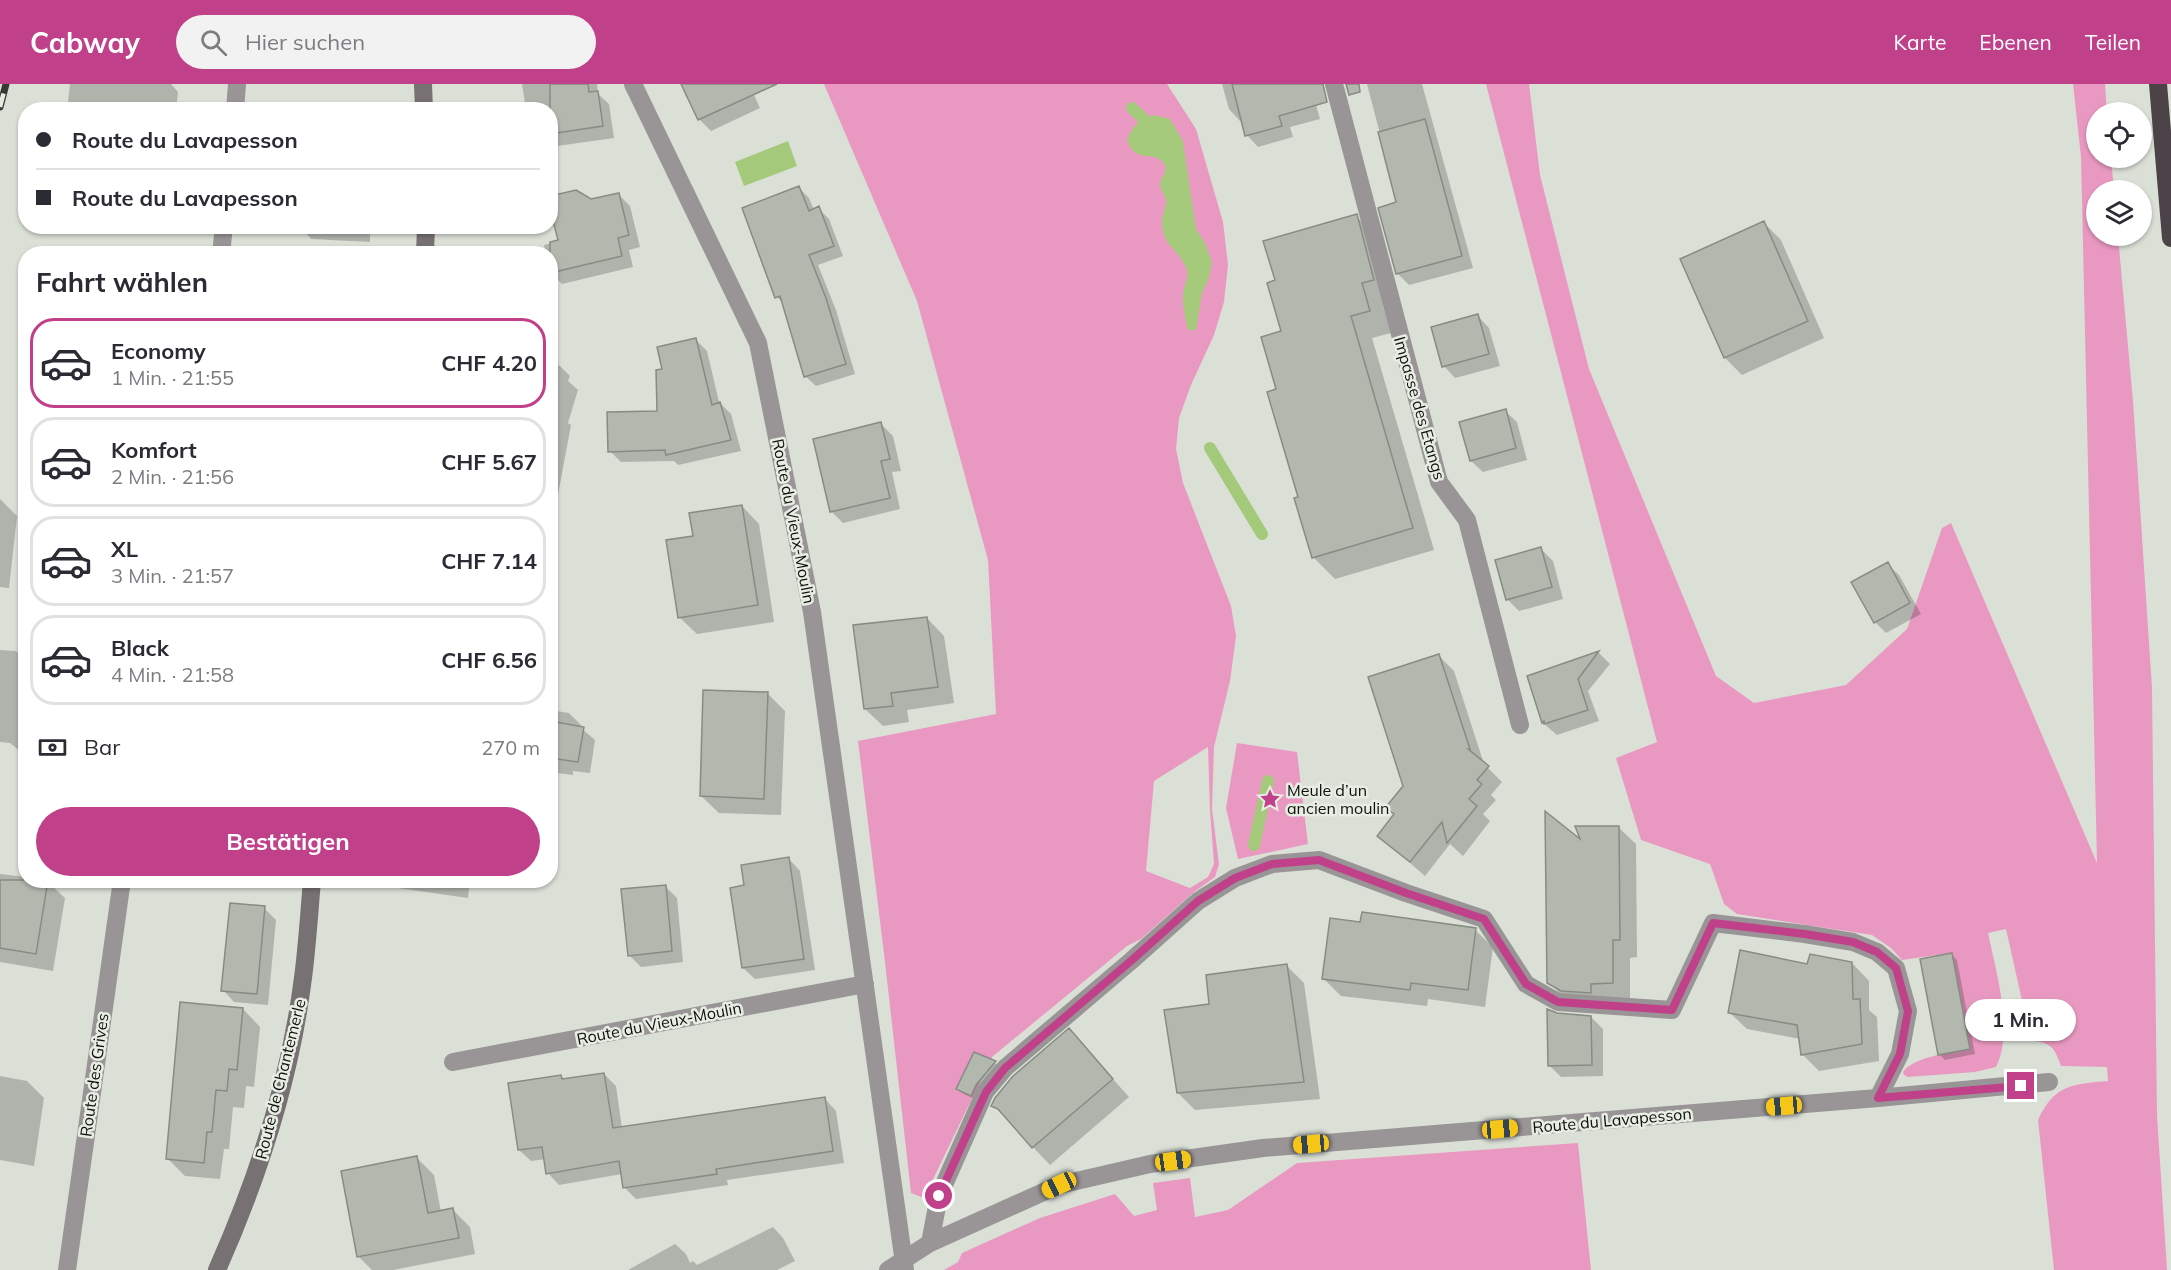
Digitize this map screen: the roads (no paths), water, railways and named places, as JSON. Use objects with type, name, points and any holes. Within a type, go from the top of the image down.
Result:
[{"type":"highway","points":[[2158,84],[2171,238]]},
{"type":"street","points":[[236,102],[237,84]]},
{"type":"street","points":[[423,84],[424,102]]},
{"type":"street","name":"Route du Vieux-Moulin","points":[[633,84],[758,343],[812,612],[865,984],[899,1267]]},
{"type":"street","name":"Impasse des Etangs","points":[[1334,84],[1439,482],[1467,520],[1520,725]]},
{"type":"street","points":[[930,1244],[939,1196],[986,1092],[1005,1068],[1198,901],[1235,878],[1272,864],[1319,860],[1484,919],[1526,984],[1558,1002],[1672,1010],[1713,923],[1853,942],[1877,952],[1896,968],[1908,1011],[1900,1054],[1878,1098]]},
{"type":"street","name":"Route des Grives","points":[[67,1270],[121,888]]},
{"type":"street","name":"Route de Chantemerle","points":[[217,1270],[258,1166],[278,1102],[302,986],[311,888]]},
{"type":"street","name":"Route du Vieux-Moulin","points":[[453,1062],[865,984]]},
{"type":"street","name":"Route du Lavapesson","points":[[899,1267],[930,1244],[1059,1185],[1150,1164],[1263,1148],[2049,1082]]},
{"type":"waterway","points":[[1132,108],[1155,130]]},
{"type":"waterway","points":[[1210,448],[1262,534]]},
{"type":"waterway","points":[[1254,845],[1268,781]]},
{"type":"railway","points":[[0,107],[6,84]]},
{"type":"place","name":"Meule d’un ancien moulin","points":[[1270,799]]}]
